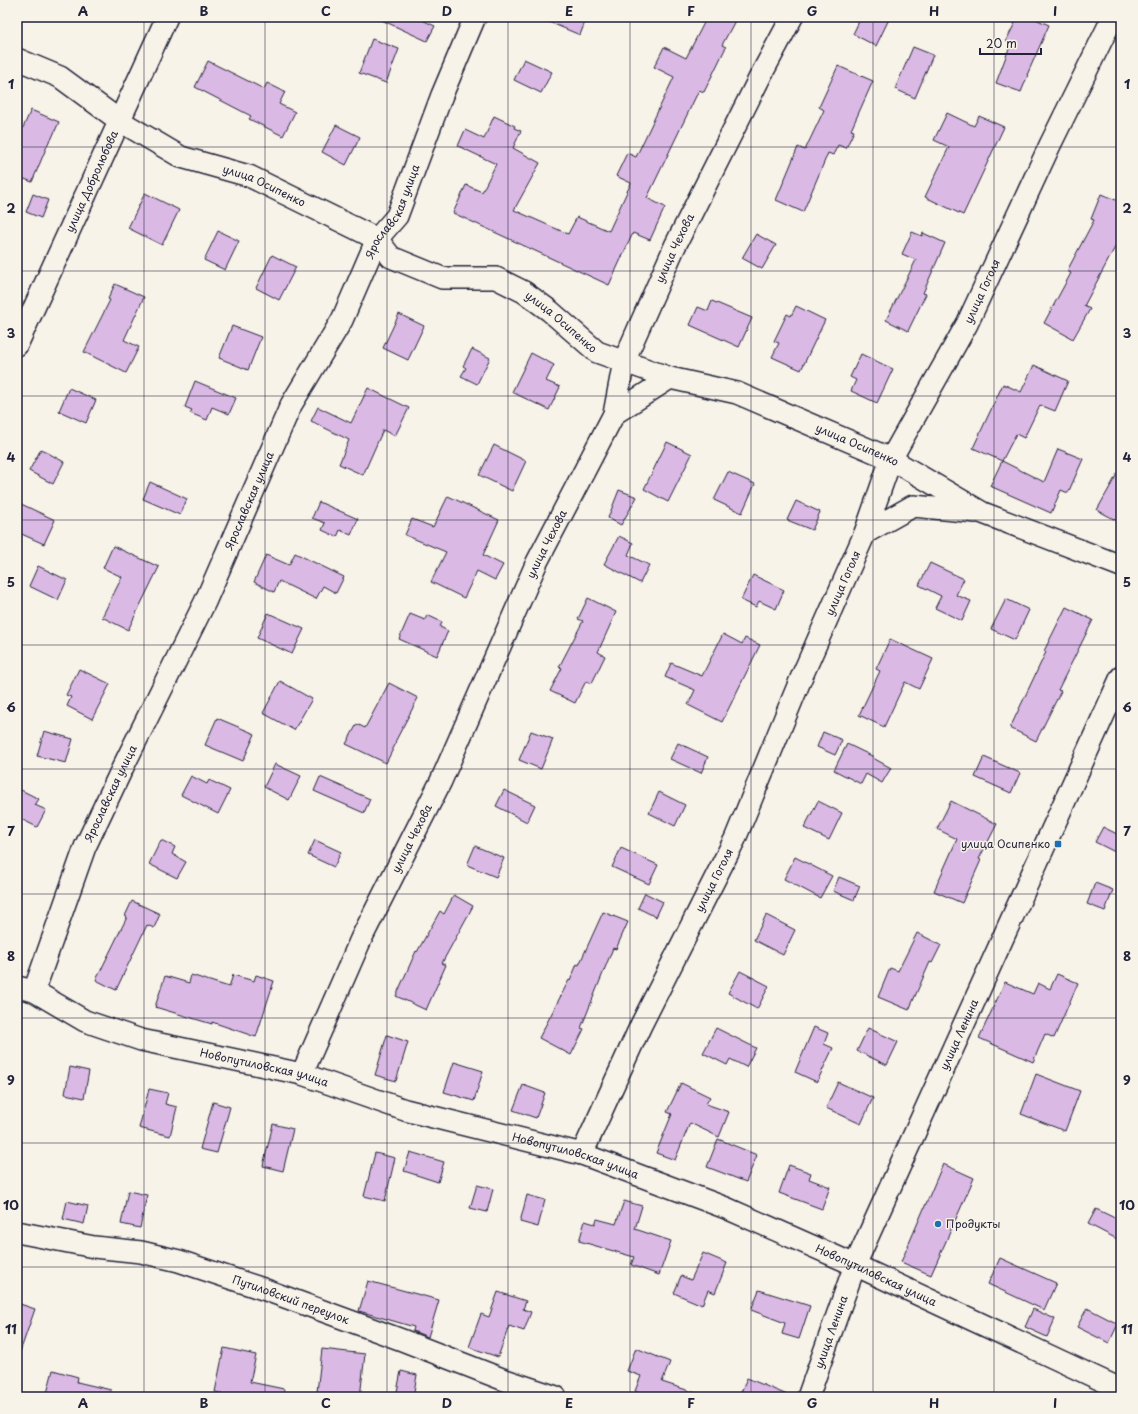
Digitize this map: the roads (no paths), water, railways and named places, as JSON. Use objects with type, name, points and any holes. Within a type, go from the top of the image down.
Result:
[{"type":"street","name":"улица Добролюбова","points":[[17,345],[167,17]]},
{"type":"street","name":"Ярославская улица","points":[[25,989],[85,847],[205,602],[291,405],[342,320],[377,239],[398,216],[442,95],[475,17]]},
{"type":"street","name":"улица Чехова","points":[[302,1074],[361,939],[441,781],[537,562],[614,414],[624,362],[675,246],[761,75],[792,17]]},
{"type":"street","name":"улица Гоголя","points":[[582,1154],[641,1025],[735,839],[802,676],[866,533],[891,459],[967,324],[1050,145],[1113,17]]},
{"type":"street","name":"улица Осипенко","points":[[17,60],[60,77],[120,121],[181,157],[249,176],[377,239],[391,257],[442,278],[496,278],[524,292],[550,311],[597,352],[670,378],[737,393],[891,459],[983,513],[1121,566]]},
{"type":"street","points":[[614,414],[670,378]]},
{"type":"street","points":[[866,533],[913,506],[983,513]]},
{"type":"street","name":"улица Ленина","points":[[808,1397],[855,1265],[1121,677]]},
{"type":"street","name":"Новопутиловская улица","points":[[25,989],[85,1021],[140,1040],[302,1074],[405,1110],[582,1154],[726,1208],[855,1265],[1114,1387]]},
{"type":"street","name":"Путиловский переулок","points":[[17,1232],[94,1247],[141,1252],[179,1261],[278,1294],[502,1379],[556,1397]]},
{"type":"place","name":"улица Осипенко","points":[[1058,844]]},
{"type":"place","name":"Продукты","points":[[938,1224]]}]
